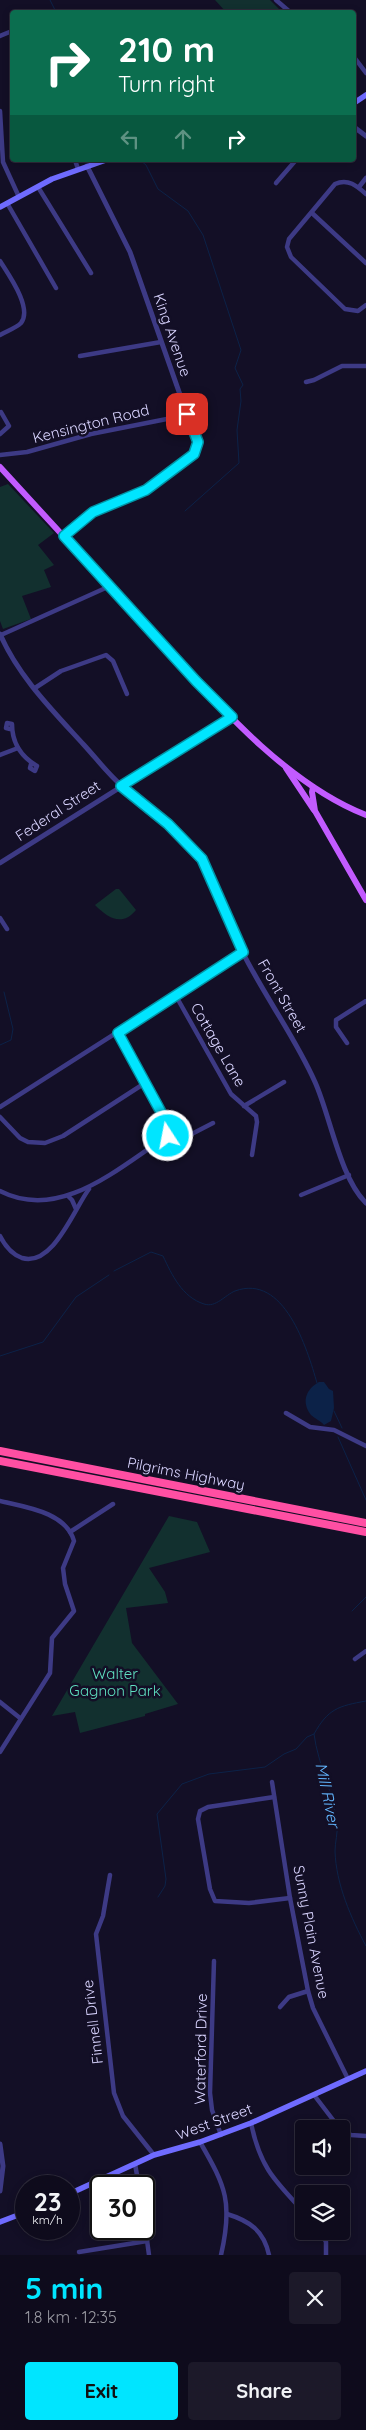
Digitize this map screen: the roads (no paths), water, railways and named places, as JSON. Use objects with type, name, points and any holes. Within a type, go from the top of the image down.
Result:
[{"type":"highway","name":"Pilgrims Highway","points":[[0,1451],[366,1523]]},
{"type":"highway","name":"Pilgrims Highway","points":[[0,1461],[366,1532]]},
{"type":"main road","points":[[0,207],[38,187],[78,169],[100,162]]},
{"type":"main road","points":[[0,468],[196,681],[232,717],[277,758],[312,785],[340,804],[366,815]]},
{"type":"main road","points":[[277,758],[315,811],[366,900]]},
{"type":"main road","points":[[307,801],[307,793],[312,785]]},
{"type":"main road","points":[[312,785],[315,811]]},
{"type":"main road","name":"West Street","points":[[80,2189],[154,2155],[200,2142],[251,2123],[366,2071]]},
{"type":"main road","points":[[0,2222],[15,2216]]},
{"type":"street","points":[[276,0],[288,10]]},
{"type":"street","points":[[356,59],[366,73]]},
{"type":"street","points":[[0,110],[4,164],[19,196]]},
{"type":"street","points":[[76,162],[78,169]]},
{"type":"street","points":[[276,183],[294,162]]},
{"type":"street","name":"King Avenue","points":[[64,536],[93,512],[146,490],[194,454],[198,442],[130,252],[87,166]]},
{"type":"street","points":[[359,187],[366,178]]},
{"type":"street","points":[[366,194],[359,187],[343,181],[335,184],[289,239],[287,247],[288,254],[345,309],[358,312],[366,305]]},
{"type":"street","points":[[38,187],[91,273]]},
{"type":"street","points":[[7,203],[56,288]]},
{"type":"street","points":[[312,213],[366,263]]},
{"type":"street","points":[[0,261],[16,287],[24,316],[20,324],[0,335]]},
{"type":"street","points":[[80,356],[162,342]]},
{"type":"street","points":[[306,382],[342,366],[366,366]]},
{"type":"street","points":[[0,434],[9,426],[1,412]]},
{"type":"street","name":"Kensington Road","points":[[0,455],[27,452],[91,434],[187,414]]},
{"type":"street","points":[[0,634],[110,586]]},
{"type":"street","name":"Front Street","points":[[0,634],[12,659],[35,688],[121,786],[168,824],[202,859],[243,952],[311,1074],[356,1192],[366,1203]]},
{"type":"street","points":[[35,688],[61,671],[106,655],[114,661],[127,694]]},
{"type":"street","name":"Federal Street","points":[[0,863],[232,717]]},
{"type":"street","points":[[10,729],[18,748],[31,764]]},
{"type":"street","points":[[0,755],[18,748]]},
{"type":"street","points":[[0,918],[7,929]]},
{"type":"street","points":[[0,1107],[243,952]]},
{"type":"street","name":"Cottage Lane","points":[[176,996],[231,1094],[257,1119],[252,1155]]},
{"type":"street","points":[[347,1043],[336,1028],[336,1020],[366,1001]]},
{"type":"street","points":[[118,1033],[174,1136],[179,1139],[186,1137],[213,1124]]},
{"type":"street","points":[[244,1106],[284,1082]]},
{"type":"street","points":[[0,1117],[20,1138],[28,1142],[45,1143],[63,1136],[145,1083]]},
{"type":"street","points":[[0,1191],[30,1200],[46,1200],[68,1196],[90,1187],[166,1137],[174,1136]]},
{"type":"street","points":[[301,1195],[349,1175]]},
{"type":"street","points":[[0,1236],[8,1249],[16,1255],[25,1258],[39,1256],[55,1244],[90,1187]]},
{"type":"street","points":[[68,1196],[76,1209]]},
{"type":"street","points":[[286,1413],[310,1427],[334,1430],[366,1446]]},
{"type":"street","points":[[0,1501],[47,1514],[70,1532],[74,1541],[64,1561],[63,1575],[74,1611],[52,1638],[50,1673],[0,1752]]},
{"type":"street","points":[[70,1532],[113,1504]]},
{"type":"street","points":[[354,1659],[366,1650]]},
{"type":"street","points":[[0,1702],[20,1718]]},
{"type":"street","name":"Sunny Plain Avenue","points":[[272,1782],[290,1898],[308,1991],[317,2017],[348,2079]]},
{"type":"street","points":[[274,1797],[203,1809],[198,1814],[200,1828],[210,1889],[215,1901],[249,1903],[290,1898]]},
{"type":"street","name":"Finnell Drive","points":[[110,1875],[104,1916],[96,1934],[114,2093],[123,2116],[154,2155]]},
{"type":"street","name":"Waterford Drive","points":[[214,1961],[210,2094],[212,2110],[221,2135]]},
{"type":"street","points":[[280,2007],[289,1997],[308,1991]]},
{"type":"street","points":[[314,2095],[334,2120]]},
{"type":"street","points":[[251,2123],[257,2152],[265,2166],[295,2201]]},
{"type":"street","points":[[350,2135],[366,2136]]},
{"type":"street","points":[[200,2142],[220,2177],[227,2214],[227,2230],[221,2255]]},
{"type":"street","points":[[0,2144],[3,2166],[0,2191]]},
{"type":"street","points":[[135,2164],[137,2175]]},
{"type":"street","points":[[227,2214],[246,2220],[258,2229],[266,2244],[269,2255]]},
{"type":"street","points":[[325,2240],[326,2255]]},
{"type":"street","points":[[79,2252],[147,2241],[149,2255]]},
{"type":"water","points":[[319,1382],[324,1382],[333,1391],[334,1408],[331,1421],[324,1425],[311,1415],[306,1405],[308,1392]]},
{"type":"waterway","points":[[50,0],[55,10]]},
{"type":"waterway","points":[[142,162],[146,165],[158,189],[188,211],[203,235],[241,350],[235,368],[243,385],[240,389],[241,401],[237,430],[239,463],[185,511]]},
{"type":"waterway","points":[[0,1045],[11,1040],[13,1029],[4,992]]},
{"type":"waterway","points":[[114,1271],[151,1252],[163,1256],[174,1278],[184,1291],[196,1301],[204,1304],[216,1303],[235,1291],[252,1288],[267,1293],[280,1303],[291,1317],[307,1351],[317,1383]]},
{"type":"waterway","points":[[0,1356],[43,1342],[76,1297],[109,1275]]},
{"type":"waterway","points":[[334,1411],[342,1428]]},
{"type":"waterway","points":[[338,1437],[366,1500]]},
{"type":"waterway","points":[[352,1611],[366,1597]]},
{"type":"waterway","name":"Mill River","points":[[366,1701],[335,1710],[324,1719],[314,1734],[335,1813],[337,1827],[335,1851],[338,1876],[350,1912],[366,1946]]},
{"type":"waterway","points":[[158,1897],[165,1886],[166,1879],[157,1814],[182,1784],[209,1774],[265,1767],[284,1754],[296,1749],[307,1737],[314,1734]]},
{"type":"park label","name":"Walter Gagnon Park","points":[[115,1682]]}]
